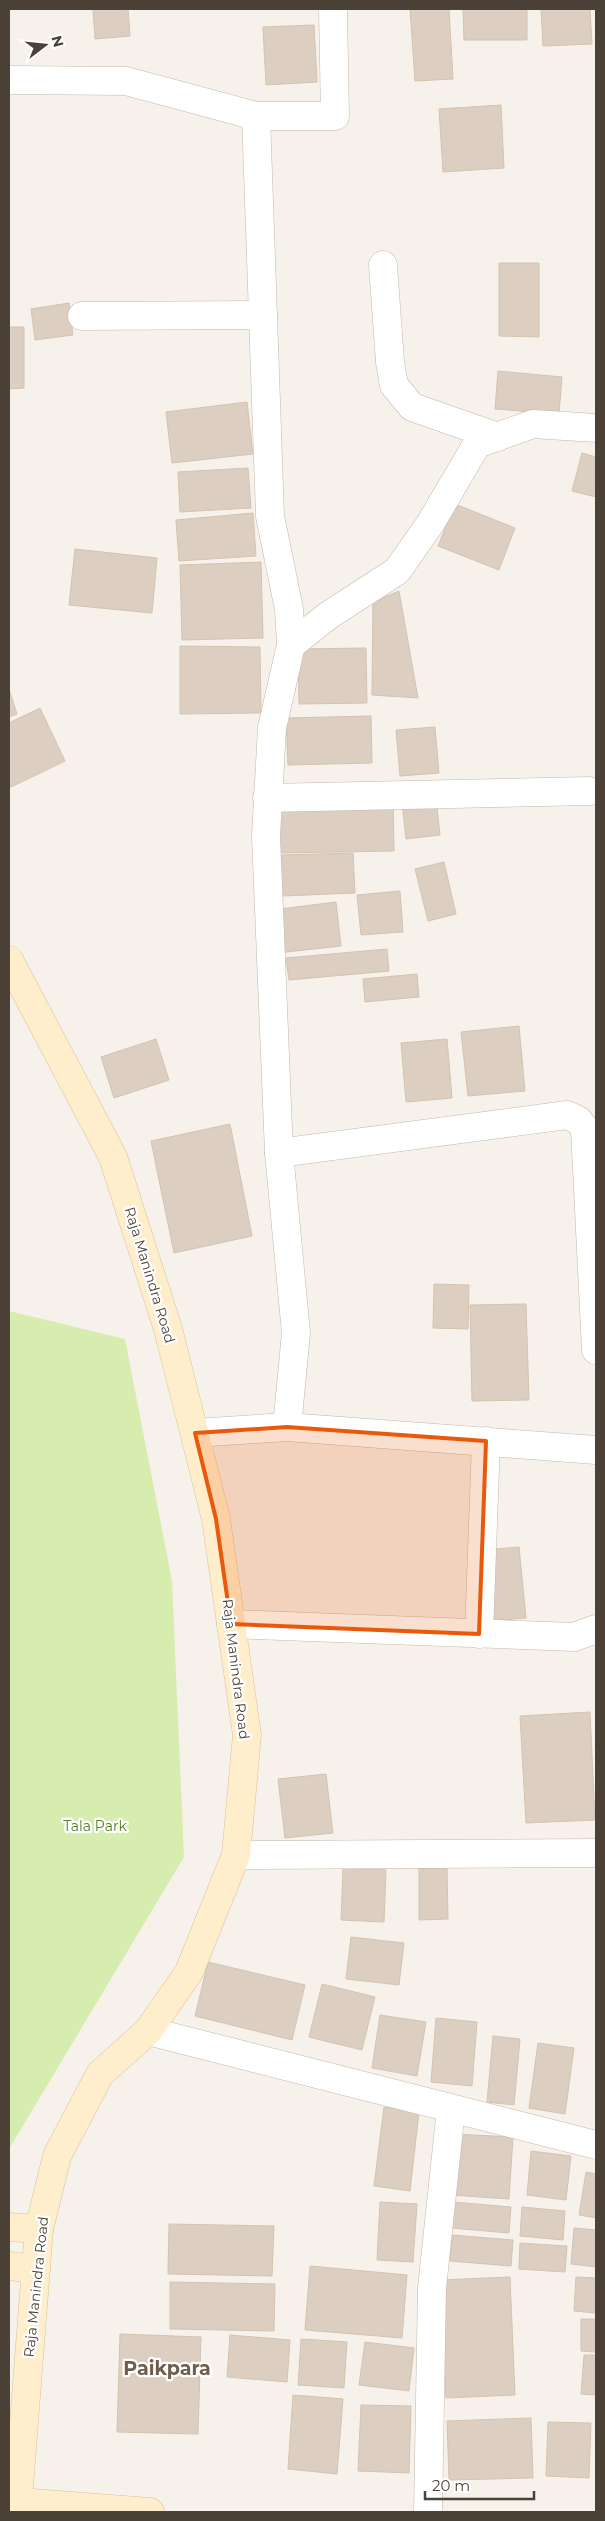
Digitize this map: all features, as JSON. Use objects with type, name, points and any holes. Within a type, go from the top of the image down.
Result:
[{"type":"street","points":[[9,80],[126,81],[256,116],[335,116],[334,9]]},
{"type":"street","points":[[256,116],[270,516],[289,609],[291,645],[272,728],[266,836],[279,1153],[296,1332],[287,1427]]},
{"type":"street","points":[[384,264],[390,362],[394,385],[412,407],[498,437]]},
{"type":"street","points":[[82,316],[263,315]]},
{"type":"street","points":[[291,645],[330,615],[397,571],[430,524],[478,444],[533,424],[596,428]]},
{"type":"street","points":[[267,798],[589,791]]},
{"type":"street","name":"Raja Manindra Road","points":[[9,960],[113,1157],[168,1329],[216,1519],[247,1735],[236,1855],[189,1972],[148,2031],[100,2074],[56,2156],[39,2229],[15,2505]]},
{"type":"street","points":[[279,1153],[567,1115],[578,1120],[585,1129],[596,1350]]},
{"type":"street","points":[[195,1432],[287,1427],[596,1450]]},
{"type":"street","points":[[480,1634],[486,1441]]},
{"type":"street","points":[[231,1624],[574,1637],[596,1629]]},
{"type":"street","points":[[236,1855],[596,1853]]},
{"type":"street","points":[[148,2031],[596,2145]]},
{"type":"street","points":[[428,2512],[432,2288],[451,2108]]},
{"type":"street","points":[[9,2227],[39,2229]]},
{"type":"street","points":[[9,2266],[36,2269]]},
{"type":"street","points":[[15,2505],[150,2512]]},
{"type":"highlighted area","points":[[287,1427],[486,1441],[479,1634],[231,1624],[216,1519],[195,1433]]},
{"type":"green space","name":"Tala Park","points":[[9,1311],[125,1339],[172,1581],[184,1857],[9,2149]]},
{"type":"building","points":[[93,9],[128,9],[130,36],[95,39]]},
{"type":"building","points":[[410,9],[449,9],[453,79],[415,81]]},
{"type":"building","points":[[463,9],[527,9],[527,40],[464,40]]},
{"type":"building","points":[[541,9],[590,9],[592,44],[543,46]]},
{"type":"building","points":[[314,25],[317,82],[266,85],[263,27]]},
{"type":"building","points":[[501,105],[504,168],[443,172],[439,109]]},
{"type":"building","points":[[499,263],[539,263],[539,337],[499,336]]},
{"type":"building","points":[[69,303],[73,335],[35,340],[31,309]]},
{"type":"building","points":[[9,327],[24,327],[24,388],[9,389]]},
{"type":"building","points":[[498,371],[562,377],[559,414],[495,409]]},
{"type":"building","points":[[247,402],[253,454],[172,463],[166,412]]},
{"type":"building","points":[[582,453],[596,457],[596,497],[572,491]]},
{"type":"building","points":[[248,468],[251,508],[180,512],[178,472]]},
{"type":"building","points":[[455,504],[515,528],[499,570],[438,546]]},
{"type":"building","points":[[253,513],[256,556],[179,561],[176,520]]},
{"type":"building","points":[[75,549],[157,558],[152,613],[69,605]]},
{"type":"building","points":[[261,562],[263,638],[182,640],[180,565]]},
{"type":"building","points":[[399,591],[418,698],[372,695],[373,602]]},
{"type":"building","points":[[180,646],[260,647],[261,713],[180,714]]},
{"type":"building","points":[[366,648],[367,703],[299,704],[298,649]]},
{"type":"building","points":[[9,689],[17,714],[9,717]]},
{"type":"building","points":[[40,708],[65,761],[9,788],[9,723]]},
{"type":"building","points":[[371,716],[372,763],[288,765],[286,718]]},
{"type":"building","points":[[435,727],[439,773],[400,776],[396,730]]},
{"type":"building","points":[[436,798],[440,835],[406,839],[402,802]]},
{"type":"building","points":[[393,799],[394,851],[279,853],[278,801]]},
{"type":"building","points":[[353,853],[355,893],[282,896],[280,855]]},
{"type":"building","points":[[444,862],[456,914],[428,921],[415,869]]},
{"type":"building","points":[[400,891],[403,932],[361,935],[357,895]]},
{"type":"building","points":[[336,902],[341,946],[277,953],[272,910]]},
{"type":"building","points":[[387,949],[389,971],[289,980],[286,958]]},
{"type":"building","points":[[417,974],[419,997],[365,1002],[363,979]]},
{"type":"building","points":[[519,1026],[525,1091],[468,1096],[461,1032]]},
{"type":"building","points":[[156,1039],[169,1080],[114,1098],[101,1057]]},
{"type":"building","points":[[447,1039],[452,1098],[406,1102],[401,1043]]},
{"type":"building","points":[[230,1124],[252,1236],[174,1253],[151,1141]]},
{"type":"building","points":[[434,1284],[469,1285],[468,1329],[433,1328]]},
{"type":"building","points":[[526,1304],[529,1400],[472,1401],[470,1305]]},
{"type":"building","points":[[519,1547],[526,1618],[491,1621],[485,1550]]},
{"type":"building","points":[[590,1712],[595,1820],[526,1823],[520,1716]]},
{"type":"building","points":[[326,1774],[333,1833],[285,1838],[278,1779]]},
{"type":"building","points":[[343,1868],[386,1870],[384,1922],[341,1920]]},
{"type":"building","points":[[419,1868],[447,1868],[448,1919],[419,1920]]},
{"type":"building","points":[[351,1937],[404,1943],[399,1985],[346,1979]]},
{"type":"building","points":[[208,1962],[305,1985],[292,2040],[195,2016]]},
{"type":"building","points":[[322,1984],[375,1997],[362,2050],[309,2037]]},
{"type":"building","points":[[380,2015],[426,2022],[417,2076],[372,2068]]},
{"type":"building","points":[[436,2018],[477,2022],[472,2086],[431,2082]]},
{"type":"building","points":[[493,2036],[520,2039],[514,2105],[487,2102]]},
{"type":"building","points":[[538,2043],[574,2048],[565,2114],[529,2108]]},
{"type":"building","points":[[384,2107],[419,2112],[410,2191],[374,2186]]},
{"type":"building","points":[[454,2134],[513,2137],[509,2199],[451,2195]]},
{"type":"building","points":[[531,2151],[571,2156],[566,2200],[527,2195]]},
{"type":"building","points":[[586,2172],[596,2174],[596,2218],[579,2215]]},
{"type":"building","points":[[380,2202],[417,2204],[413,2262],[377,2260]]},
{"type":"building","points":[[453,2202],[511,2207],[509,2233],[451,2228]]},
{"type":"building","points":[[522,2207],[565,2211],[563,2240],[520,2236]]},
{"type":"building","points":[[169,2224],[274,2226],[272,2276],[168,2274]]},
{"type":"building","points":[[574,2228],[596,2230],[596,2267],[571,2264]]},
{"type":"building","points":[[452,2235],[513,2240],[511,2266],[450,2261]]},
{"type":"building","points":[[520,2243],[567,2246],[565,2272],[519,2269]]},
{"type":"building","points":[[310,2266],[407,2275],[402,2338],[305,2330]]},
{"type":"building","points":[[510,2277],[515,2395],[446,2398],[440,2280]]},
{"type":"building","points":[[576,2277],[596,2278],[596,2313],[574,2311]]},
{"type":"building","points":[[170,2282],[275,2284],[274,2331],[170,2329]]},
{"type":"building","points":[[581,2319],[596,2319],[596,2352],[581,2351]]},
{"type":"building","points":[[120,2334],[201,2337],[198,2434],[117,2432]]},
{"type":"building","points":[[230,2335],[290,2340],[287,2382],[227,2377]]},
{"type":"building","points":[[301,2339],[347,2342],[344,2388],[298,2385]]},
{"type":"building","points":[[365,2342],[414,2348],[409,2391],[359,2385]]},
{"type":"building","points":[[584,2355],[596,2355],[596,2395],[581,2394]]},
{"type":"building","points":[[293,2395],[343,2399],[337,2474],[288,2469]]},
{"type":"building","points":[[361,2405],[411,2406],[409,2473],[358,2471]]},
{"type":"building","points":[[531,2418],[533,2478],[449,2480],[447,2421]]},
{"type":"building","points":[[548,2422],[591,2423],[589,2478],[546,2476]]},
{"type":"district","name":"Paikpara","points":[[167,2368]]}]
